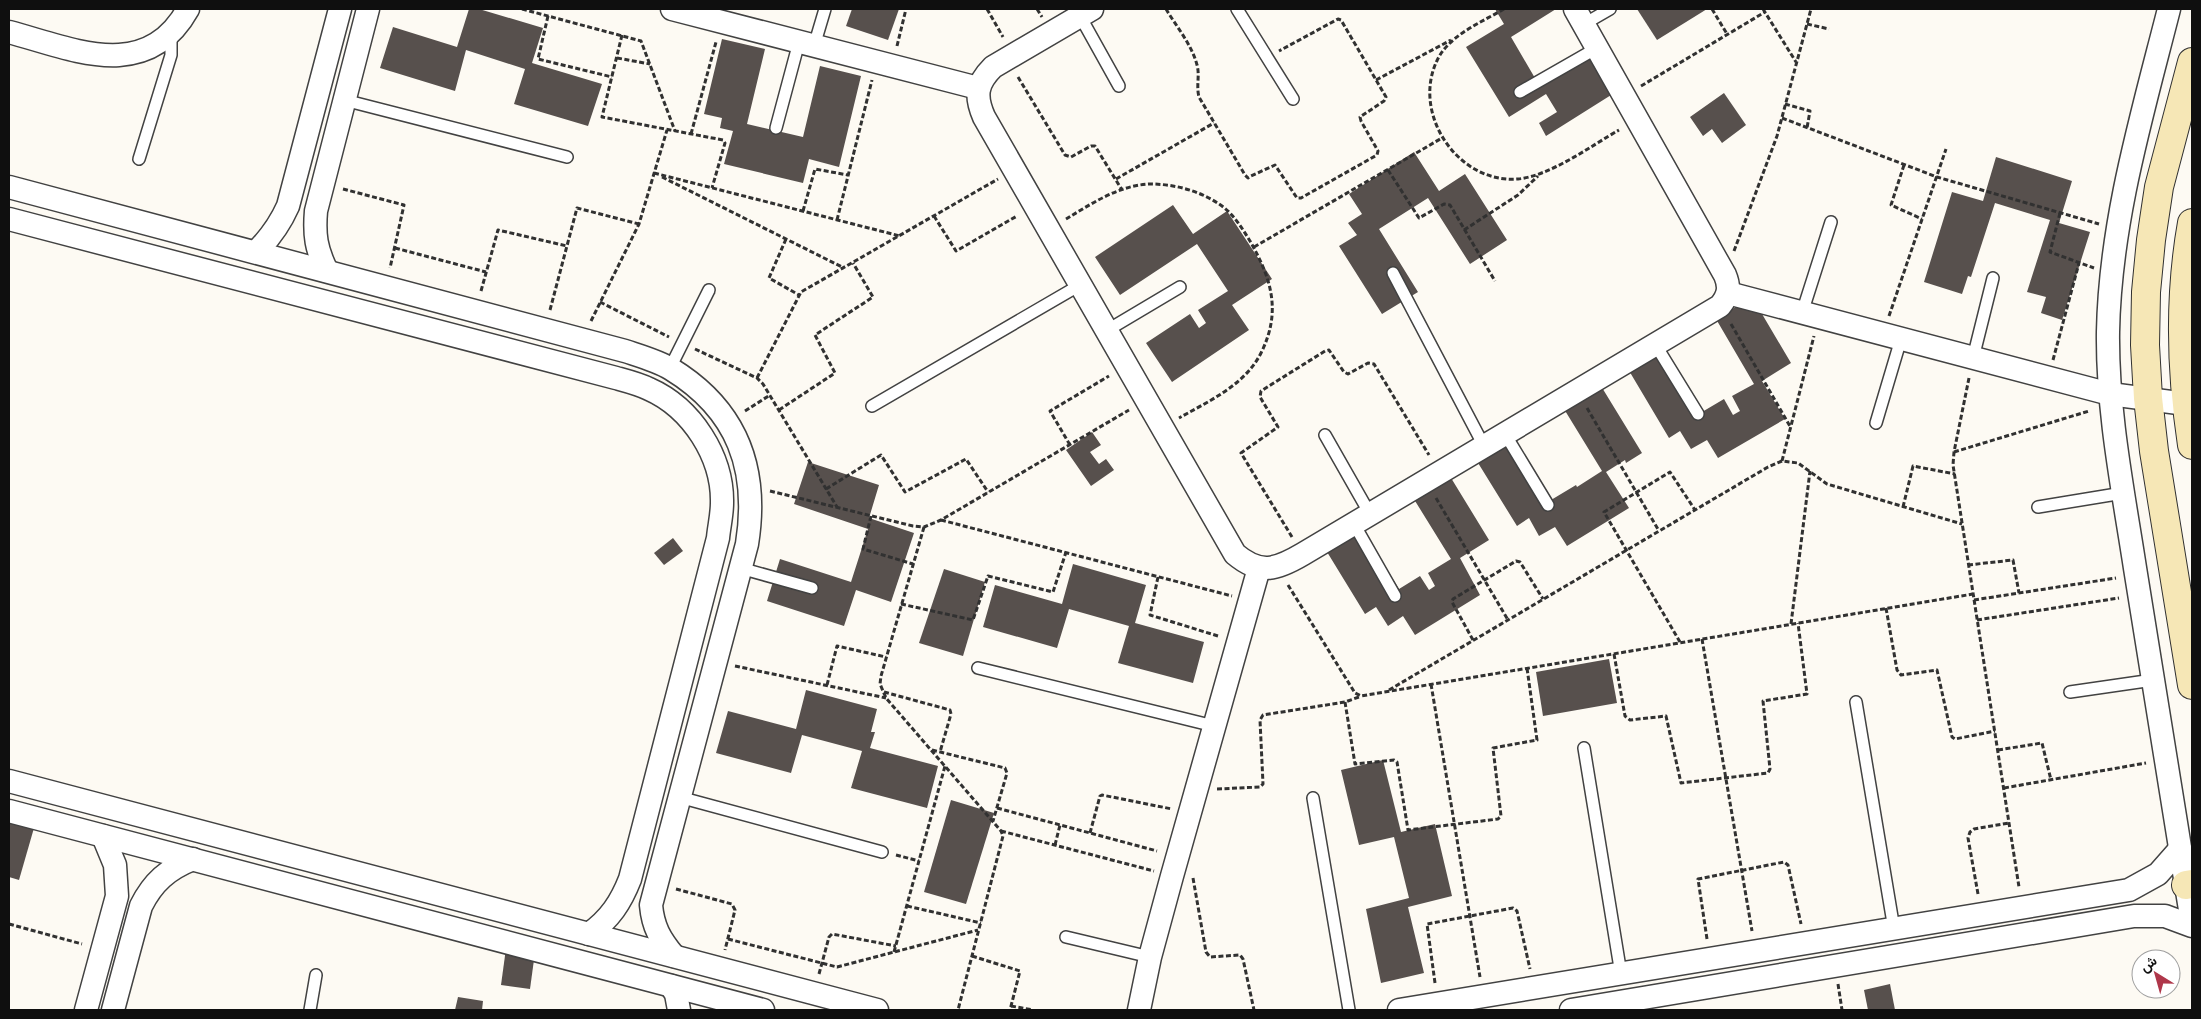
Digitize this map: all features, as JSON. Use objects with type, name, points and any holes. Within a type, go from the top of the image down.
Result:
[{"type":"street","points":[[9,32],[91,54],[120,56],[148,49],[171,33],[188,9]]},
{"type":"street","points":[[267,285],[265,255],[269,239],[280,223],[288,206],[340,9]]},
{"type":"street","points":[[327,271],[318,252],[315,232],[316,210],[368,9]]},
{"type":"street","points":[[672,9],[978,88]]},
{"type":"street","points":[[2169,9],[2130,164],[2117,229],[2111,274],[2108,333],[2111,399],[2124,493],[2180,849],[2189,884],[2192,922]]},
{"type":"street","points":[[1086,12],[993,67],[984,76],[978,88],[978,103],[984,118],[1034,206],[1235,554],[1246,563],[1268,567],[1286,564],[1655,344],[1724,291]]},
{"type":"street","points":[[1579,16],[1637,120],[1724,291],[2049,377],[2111,399],[2148,398],[2186,404]]},
{"type":"street","points":[[2192,62],[2159,187],[2151,240],[2146,301],[2148,398],[2154,451],[2192,685]]},
{"type":"street","points":[[299,168],[324,180]]},
{"type":"street","points":[[9,187],[625,351],[670,368],[701,389],[727,421],[742,450],[751,487],[751,515],[740,568],[651,905],[653,922],[660,938],[674,956]]},
{"type":"street","points":[[9,219],[267,285],[616,378],[650,389],[680,408],[703,435],[719,476],[722,503],[718,538],[641,838],[624,895],[615,911],[603,925],[589,934]]},
{"type":"street","points":[[2192,223],[2184,290],[2183,347],[2186,404],[2192,445]]},
{"type":"street","points":[[1139,1010],[1150,957],[1181,870],[1189,813],[1238,641],[1250,600],[1268,567]]},
{"type":"street","points":[[9,781],[877,1010]]},
{"type":"street","points":[[9,811],[671,986],[724,1006],[763,1010]]},
{"type":"street","points":[[86,1010],[116,896],[117,880],[115,865],[103,836]]},
{"type":"street","points":[[641,838],[667,843]]},
{"type":"street","points":[[1400,1010],[2129,890],[2158,874],[2180,849]]},
{"type":"street","points":[[113,1010],[141,906],[150,890],[162,876],[176,866],[193,859]]},
{"type":"street","points":[[1571,1010],[2134,916],[2165,916],[2192,926]]},
{"type":"street","points":[[671,986],[676,994],[679,1010]]},
{"type":"lane","points":[[776,128],[807,44],[825,9]]},
{"type":"lane","points":[[1237,9],[1293,99]]},
{"type":"lane","points":[[1579,16],[1610,9]]},
{"type":"lane","points":[[1086,12],[1119,86]]},
{"type":"lane","points":[[138,159],[171,55],[171,33]]},
{"type":"lane","points":[[1520,92],[1597,48]]},
{"type":"lane","points":[[344,100],[567,157]]},
{"type":"lane","points":[[1810,315],[1831,222]]},
{"type":"lane","points":[[1393,273],[1484,446]]},
{"type":"lane","points":[[1973,358],[1993,278]]},
{"type":"lane","points":[[872,406],[1080,286]]},
{"type":"lane","points":[[1106,331],[1180,286]]},
{"type":"lane","points":[[670,368],[709,290]]},
{"type":"lane","points":[[1876,422],[1892,336]]},
{"type":"lane","points":[[1655,344],[1698,414]]},
{"type":"lane","points":[[1505,434],[1548,506]]},
{"type":"lane","points":[[1324,435],[1395,596]]},
{"type":"lane","points":[[2038,507],[2124,493]]},
{"type":"lane","points":[[740,568],[812,588]]},
{"type":"lane","points":[[978,668],[1214,726]]},
{"type":"lane","points":[[2070,692],[2153,680]]},
{"type":"lane","points":[[1856,702],[1894,929]]},
{"type":"lane","points":[[1584,748],[1621,974]]},
{"type":"lane","points":[[679,797],[882,852]]},
{"type":"lane","points":[[1313,798],[1349,1010]]},
{"type":"lane","points":[[1066,937],[1150,957]]},
{"type":"lane","points":[[310,1010],[316,976]]},
{"type":"path","points":[[522,9],[641,41],[675,132]]},
{"type":"path","points":[[837,220],[848,175],[884,64],[906,9]]},
{"type":"path","points":[[987,9],[1010,57],[1065,154],[1072,158],[1091,146],[1095,146],[1122,190]]},
{"type":"path","points":[[1376,80],[1504,9]]},
{"type":"path","points":[[1712,9],[1727,34]]},
{"type":"path","points":[[1791,428],[1724,291],[1782,118],[1811,9]]},
{"type":"path","points":[[1624,96],[1764,10],[1796,62]]},
{"type":"path","points":[[548,16],[538,57],[540,60],[612,77]]},
{"type":"path","points":[[691,134],[722,22]]},
{"type":"path","points":[[1807,24],[1829,29]]},
{"type":"path","points":[[622,35],[603,118],[724,141],[712,188]]},
{"type":"path","points":[[1454,38],[1440,55],[1432,75],[1429,97],[1433,118],[1442,138],[1456,156],[1473,169],[1494,178],[1517,179],[1539,175]]},
{"type":"path","points":[[616,58],[650,64]]},
{"type":"path","points":[[1786,104],[1810,110],[1807,128]]},
{"type":"path","points":[[1782,118],[1936,177],[2117,229]]},
{"type":"path","points":[[1464,230],[1518,195],[1539,175],[1637,120]]},
{"type":"path","points":[[1116,179],[1214,123]]},
{"type":"path","points":[[582,339],[639,224],[667,130]]},
{"type":"path","points":[[1254,248],[1442,138]]},
{"type":"path","points":[[1892,336],[1922,219],[1946,149]]},
{"type":"path","points":[[1904,165],[1891,205],[1922,219]]},
{"type":"path","points":[[803,211],[816,169],[848,175]]},
{"type":"path","points":[[757,378],[799,295],[1014,170]]},
{"type":"path","points":[[1388,170],[1419,218],[1447,204],[1495,281]]},
{"type":"path","points":[[654,173],[900,236]]},
{"type":"path","points":[[654,173],[844,268]]},
{"type":"path","points":[[324,180],[404,205],[385,286]]},
{"type":"path","points":[[1048,229],[1098,200],[1122,190],[1148,184],[1174,186],[1199,193],[1222,206],[1241,225],[1267,272],[1273,299],[1271,327],[1261,353],[1245,376],[1223,393],[1162,428]]},
{"type":"path","points":[[934,216],[955,249],[960,251],[1034,206]]},
{"type":"path","points":[[546,329],[576,210],[579,207],[639,224]]},
{"type":"path","points":[[2060,213],[2050,252],[2111,274]]},
{"type":"path","points":[[476,310],[499,230],[567,246]]},
{"type":"path","points":[[786,239],[770,278],[799,295]]},
{"type":"path","points":[[394,248],[486,272]]},
{"type":"path","points":[[779,410],[835,373],[815,335],[873,297],[854,263]]},
{"type":"path","points":[[2049,377],[2079,263]]},
{"type":"path","points":[[600,302],[682,344],[757,378],[770,395],[838,508]]},
{"type":"path","points":[[1782,461],[1791,428],[1810,315]]},
{"type":"path","points":[[1973,358],[1954,452],[1955,474],[2023,908]]},
{"type":"path","points":[[1070,445],[1050,411],[1126,366]]},
{"type":"path","points":[[1577,390],[1659,531]]},
{"type":"path","points":[[727,421],[770,395]]},
{"type":"path","points":[[1954,452],[2111,399]]},
{"type":"path","points":[[751,487],[924,527],[941,520],[1146,400]]},
{"type":"path","points":[[826,489],[881,455],[905,492],[966,459],[988,492]]},
{"type":"path","points":[[1386,692],[1768,467],[1782,461],[1798,463],[1826,484],[1962,524]]},
{"type":"path","points":[[1903,507],[1913,466],[1955,474]]},
{"type":"path","points":[[1791,624],[1810,471]]},
{"type":"path","points":[[1680,642],[1604,512],[1670,472],[1695,510]]},
{"type":"path","points":[[1426,481],[1508,620]]},
{"type":"path","points":[[871,516],[863,549],[913,564]]},
{"type":"path","points":[[941,520],[1250,600]]},
{"type":"path","points":[[924,527],[881,676],[880,684],[886,698],[1001,831],[1055,845],[1181,870]]},
{"type":"path","points":[[901,604],[973,620],[988,576],[1054,592],[1066,552]]},
{"type":"path","points":[[1474,640],[1452,600],[1484,580],[1518,560],[1543,599]]},
{"type":"path","points":[[1968,564],[2013,560],[2019,593]]},
{"type":"path","points":[[1268,567],[1355,693],[1361,696]]},
{"type":"path","points":[[1158,577],[1149,613],[1152,617],[1238,641]]},
{"type":"path","points":[[1974,600],[2019,593],[2138,585]]},
{"type":"path","points":[[1977,620],[2138,585]]},
{"type":"path","points":[[1196,790],[1262,786],[1260,720],[1262,715],[1344,702],[1361,696],[1431,684],[1973,594]]},
{"type":"path","points":[[1886,608],[1896,670],[1901,675],[1937,670],[1952,737],[1955,739],[1995,731]]},
{"type":"path","points":[[1614,654],[1625,716],[1630,720],[1666,716],[1681,783],[1770,771],[1763,701],[1807,694],[1798,623]]},
{"type":"path","points":[[1702,639],[1755,952]]},
{"type":"path","points":[[827,685],[837,646],[886,658]]},
{"type":"path","points":[[715,662],[886,698]]},
{"type":"path","points":[[1344,702],[1355,764],[1394,760],[1397,762],[1408,830],[1500,818],[1493,748],[1537,740],[1527,668]]},
{"type":"path","points":[[1431,684],[1484,996]]},
{"type":"path","points":[[883,692],[950,710],[951,714],[940,752]]},
{"type":"path","points":[[1998,750],[2042,743],[2051,780]]},
{"type":"path","points":[[931,750],[1005,768],[1007,772],[993,822]]},
{"type":"path","points":[[2004,788],[2166,760]]},
{"type":"path","points":[[894,952],[945,766]]},
{"type":"path","points":[[1090,833],[1100,796],[1105,794],[1189,813]]},
{"type":"path","points":[[997,808],[1090,833],[1181,870]]},
{"type":"path","points":[[1982,914],[1968,838],[1970,832],[1974,829],[2009,823]]},
{"type":"path","points":[[1055,845],[1060,825]]},
{"type":"path","points":[[958,1010],[1002,840],[1001,831]]},
{"type":"path","points":[[882,852],[919,862]]},
{"type":"path","points":[[1710,959],[1698,878],[1740,870],[1786,863],[1805,943]]},
{"type":"path","points":[[1181,870],[1206,952],[1210,957],[1240,955],[1243,959],[1254,1010]]},
{"type":"path","points":[[656,884],[732,904],[735,910],[720,969]]},
{"type":"path","points":[[907,906],[981,923]]},
{"type":"path","points":[[1438,1004],[1427,924],[1469,916],[1515,909],[1534,988]]},
{"type":"path","points":[[9,924],[102,949]]},
{"type":"path","points":[[728,938],[837,967],[979,930]]},
{"type":"path","points":[[814,994],[832,934],[896,946]]},
{"type":"path","points":[[972,956],[1019,969],[1020,972],[1010,1010]]},
{"type":"path","points":[[1011,1006],[1033,1010]]},
{"type":"building","points":[[469,9],[479,9],[543,28],[532,63],[602,84],[588,126],[514,104],[525,69],[466,50],[455,91],[380,68],[393,27],[457,47]]},
{"type":"building","points":[[852,9],[899,9],[888,40],[846,26]]},
{"type":"building","points":[[1495,9],[1556,9],[1511,37],[1539,85],[1604,47],[1627,85],[1546,136],[1539,123],[1557,112],[1546,94],[1509,117],[1466,47],[1504,24]]},
{"type":"building","points":[[1637,9],[1707,9],[1657,40]]},
{"type":"building","points":[[722,39],[765,49],[747,124],[803,137],[820,66],[861,76],[839,167],[809,159],[803,183],[724,164],[733,131],[720,128],[722,118],[704,114]]},
{"type":"building","points":[[1724,93],[1746,125],[1722,143],[1712,129],[1703,136],[1690,117]]},
{"type":"building","points":[[1414,152],[1439,191],[1465,174],[1507,240],[1470,264],[1428,198],[1379,229],[1418,292],[1382,314],[1339,246],[1357,235],[1348,223],[1362,214],[1349,194]]},
{"type":"building","points":[[1996,157],[2072,181],[2059,223],[2090,232],[2062,320],[2041,313],[2046,297],[2027,292],[2050,220],[1995,203],[1971,277],[1968,276],[1962,294],[1924,282],[1952,192],[1983,201]]},
{"type":"building","points":[[1173,205],[1193,234],[1227,211],[1272,279],[1232,305],[1249,330],[1172,382],[1146,343],[1190,314],[1199,328],[1206,323],[1198,310],[1228,291],[1197,244],[1120,295],[1095,257]]},
{"type":"building","points":[[1752,297],[1791,363],[1762,381],[1785,419],[1718,458],[1707,440],[1691,449],[1680,431],[1669,438],[1628,369],[1665,348],[1702,412],[1724,399],[1733,415],[1740,411],[1732,396],[1754,384],[1716,319]]},
{"type":"building","points":[[1601,386],[1642,453],[1626,463],[1625,460],[1606,472],[1629,508],[1567,546],[1555,527],[1539,536],[1529,518],[1517,526],[1475,458],[1511,435],[1551,500],[1576,485],[1577,487],[1602,471],[1564,409]]},
{"type":"building","points":[[1092,432],[1101,445],[1090,452],[1099,464],[1106,459],[1114,470],[1091,486],[1066,450]]},
{"type":"building","points":[[808,462],[879,485],[869,518],[914,533],[891,602],[856,590],[844,626],[767,601],[780,559],[851,582],[868,529],[794,504]]},
{"type":"building","points":[[1448,473],[1489,540],[1460,558],[1480,595],[1415,635],[1403,616],[1388,626],[1376,607],[1365,614],[1324,547],[1360,525],[1399,589],[1420,576],[1429,590],[1435,586],[1428,573],[1451,559],[1412,496]]},
{"type":"building","points":[[673,538],[683,551],[664,565],[654,553]]},
{"type":"building","points":[[1073,564],[1146,585],[1135,623],[1204,642],[1193,683],[1118,663],[1129,626],[1069,609],[1057,648],[983,627],[995,585],[1062,604]]},
{"type":"building","points":[[944,569],[985,582],[963,656],[919,643]]},
{"type":"building","points":[[1609,659],[1617,703],[1543,716],[1536,672]]},
{"type":"building","points":[[806,690],[877,709],[871,732],[875,732],[870,748],[938,766],[927,808],[851,788],[862,751],[802,735],[791,773],[716,753],[728,711],[796,729]]},
{"type":"building","points":[[1383,760],[1401,832],[1435,824],[1452,896],[1408,907],[1424,973],[1381,983],[1366,909],[1409,898],[1394,837],[1359,845],[1341,770]]},
{"type":"building","points":[[951,800],[994,813],[966,904],[924,892]]},
{"type":"building","points":[[9,813],[36,821],[19,880],[9,877]]},
{"type":"building","points":[[507,941],[536,945],[530,989],[501,985]]},
{"type":"building","points":[[1890,984],[1895,1010],[1868,1010],[1864,990]]},
{"type":"building","points":[[458,997],[483,1001],[482,1010],[455,1010]]}]
